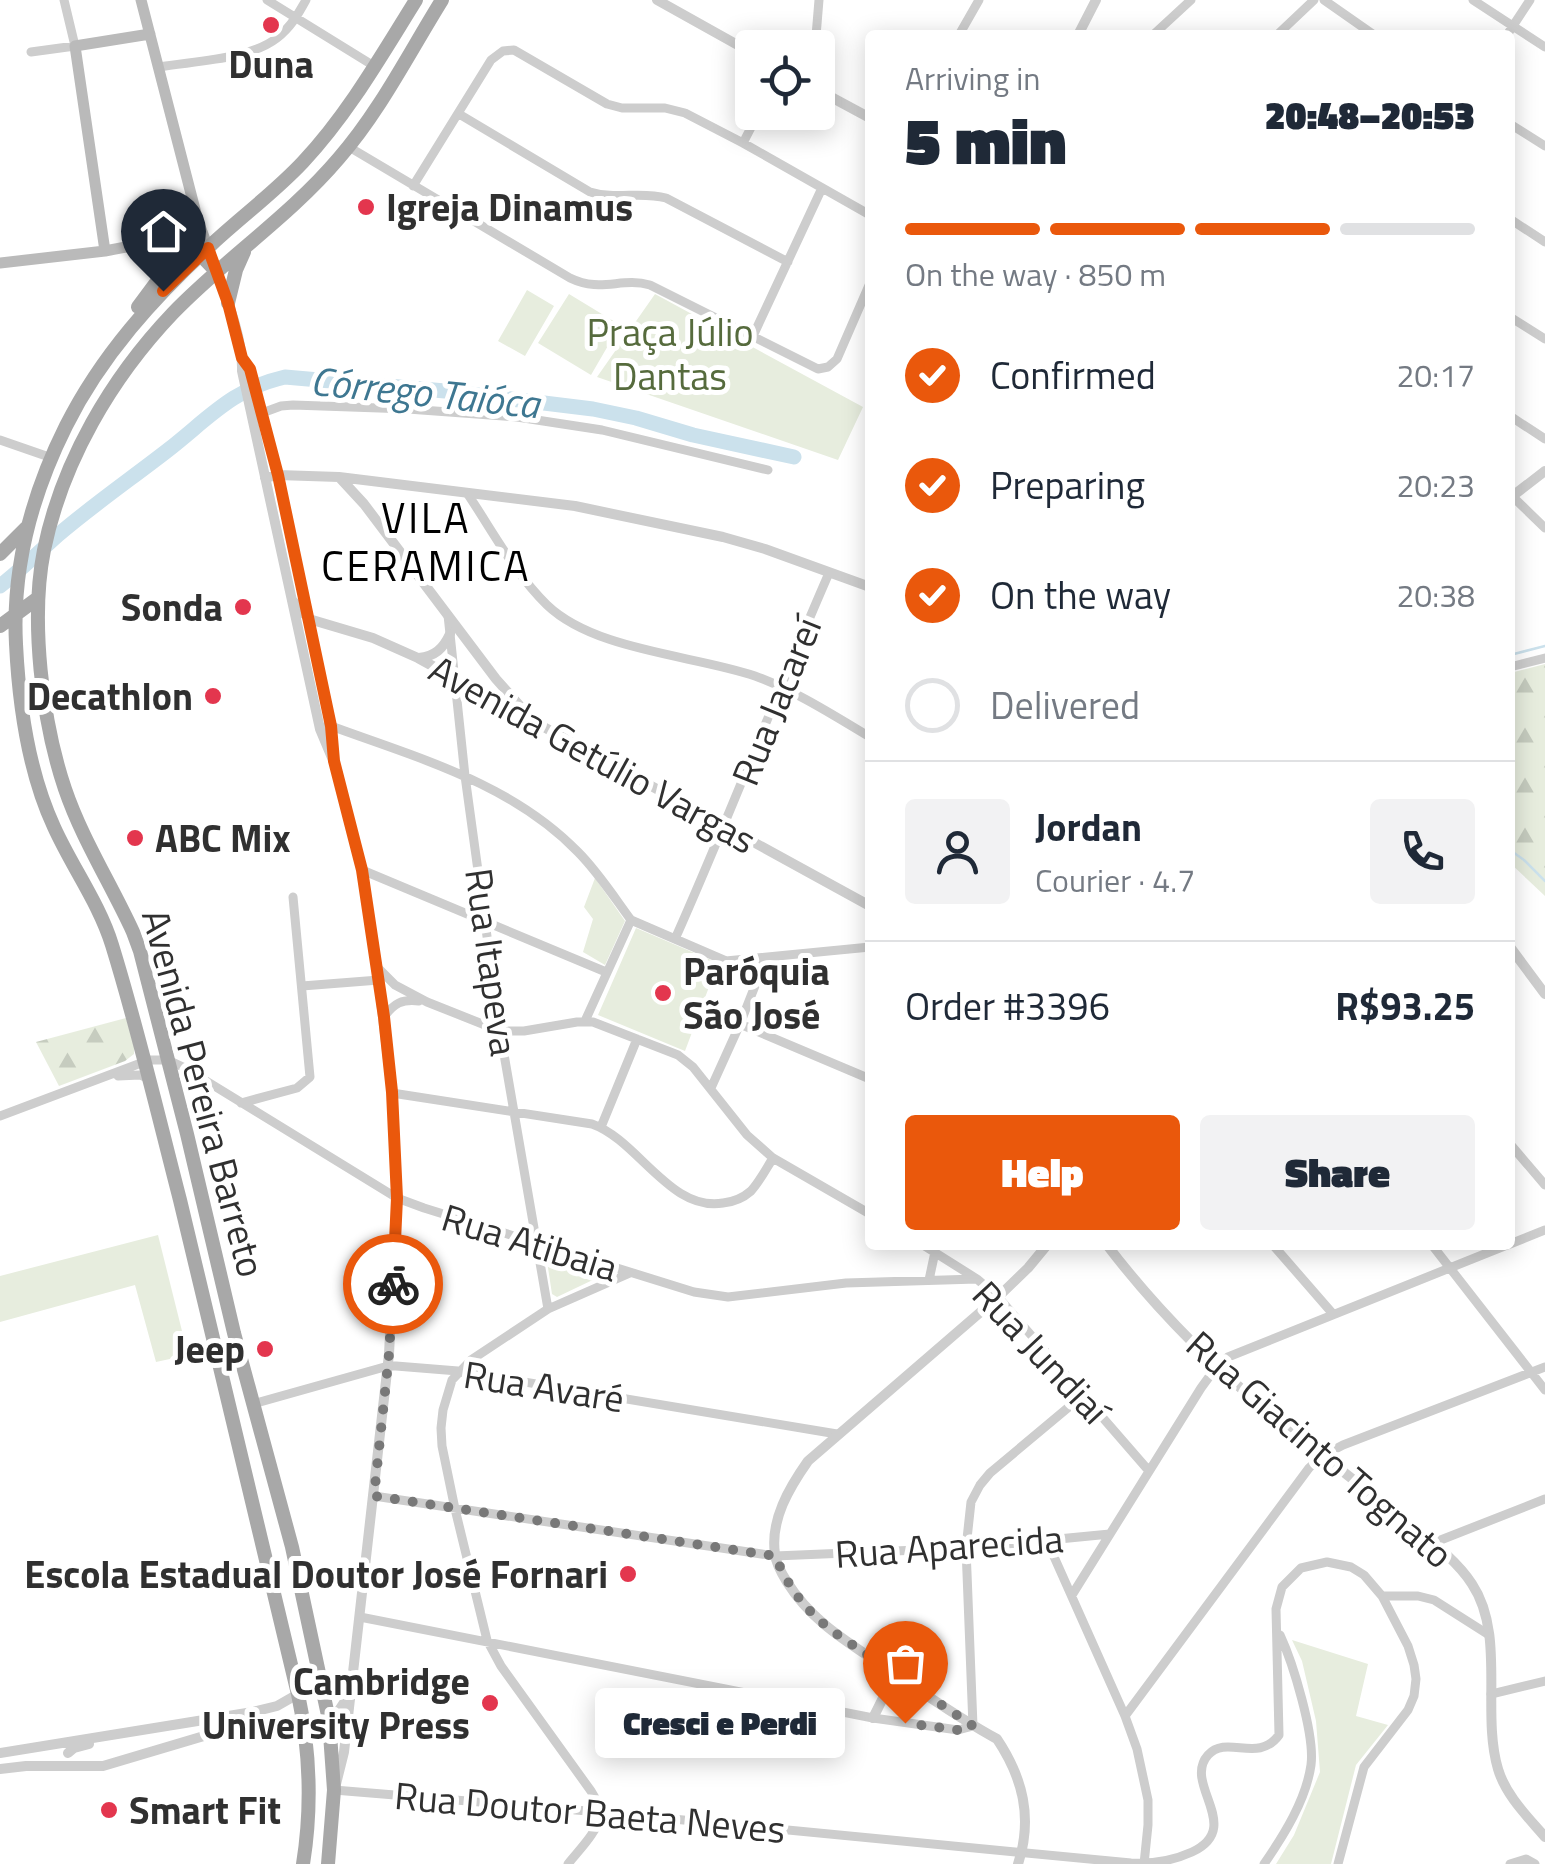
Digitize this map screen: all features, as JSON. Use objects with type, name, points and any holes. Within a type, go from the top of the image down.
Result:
[{"type":"main road","points":[[141,0],[204,251],[216,271]]},
{"type":"main road","name":"Avenida Pereira Barreto","points":[[303,1864],[309,1810],[304,1727],[214,1337],[150,1079],[106,928],[54,827],[35,774],[8,642],[26,527],[52,458],[96,372],[142,314],[204,251],[300,166],[344,112],[416,0]]},
{"type":"main road","name":"Avenida Pereira Barreto","points":[[328,1864],[334,1790],[330,1720],[300,1583],[134,932],[83,832],[57,762],[42,684],[38,598],[47,537],[74,459],[110,394],[171,315],[317,182],[349,147],[442,0]]},
{"type":"main road","points":[[106,251],[75,46],[150,34]]},
{"type":"main road","points":[[1,259],[106,251],[186,232],[198,222]]},
{"type":"main road","points":[[228,303],[236,270],[253,239]]},
{"type":"main road","points":[[155,241],[182,241],[204,251]]},
{"type":"main road","points":[[118,344],[139,305],[170,264],[167,250],[155,241]]},
{"type":"main road","points":[[0,554],[26,527]]},
{"type":"main road","points":[[0,626],[38,598]]},
{"type":"street","points":[[32,52],[75,46],[64,0]]},
{"type":"street","points":[[266,0],[374,66]]},
{"type":"street","points":[[159,66],[260,48],[296,18],[306,0]]},
{"type":"street","points":[[657,0],[671,4],[735,43]]},
{"type":"street","points":[[816,30],[819,0]]},
{"type":"street","points":[[962,30],[979,0]]},
{"type":"street","points":[[1081,30],[1096,0]]},
{"type":"street","points":[[1158,30],[1191,0]]},
{"type":"street","points":[[1282,30],[1314,0]]},
{"type":"street","points":[[1324,0],[1367,30]]},
{"type":"street","points":[[1473,0],[1509,30]]},
{"type":"street","points":[[1511,30],[1530,0]]},
{"type":"street","points":[[1515,33],[1545,47]]},
{"type":"street","points":[[413,186],[491,60],[503,51],[514,50],[607,104],[679,111],[865,213]]},
{"type":"street","points":[[835,99],[865,115]]},
{"type":"street","points":[[459,114],[590,192],[666,198],[788,262]]},
{"type":"street","points":[[1515,127],[1545,146]]},
{"type":"street","points":[[743,143],[750,130]]},
{"type":"street","points":[[349,147],[579,282],[596,286],[643,283],[818,369],[837,359],[865,295]]},
{"type":"street","points":[[753,336],[822,188]]},
{"type":"street","points":[[1515,223],[1545,242]]},
{"type":"street","points":[[216,271],[252,394],[265,478],[293,601],[362,870],[392,1092],[397,1198],[388,1366],[352,1690],[344,1752],[334,1790]]},
{"type":"street","points":[[1515,320],[1545,339]]},
{"type":"street","points":[[252,394],[262,414],[278,475],[309,619],[325,727]]},
{"type":"street","points":[[262,414],[293,405],[517,417],[602,430],[768,470]]},
{"type":"street","points":[[1515,419],[1545,438]]},
{"type":"street","points":[[0,440],[52,458]]},
{"type":"street","points":[[1515,494],[1545,471]]},
{"type":"street","points":[[265,478],[339,477],[574,506],[723,537],[865,585]]},
{"type":"street","points":[[339,477],[533,721]]},
{"type":"street","points":[[364,504],[372,490],[384,482]]},
{"type":"street","points":[[467,493],[522,573],[547,605],[564,618],[618,642],[726,668],[780,686],[865,734]]},
{"type":"street","points":[[1515,501],[1545,528]]},
{"type":"street","name":"Rua Jacareí","points":[[675,940],[726,826],[829,572]]},
{"type":"street","points":[[293,601],[309,619]]},
{"type":"street","name":"Rua Itapeva","points":[[448,615],[465,776],[500,1031],[548,1309]]},
{"type":"street","name":"Avenida Getúlio Vargas","points":[[309,619],[373,638],[418,658],[865,903]]},
{"type":"street","points":[[418,658],[436,654],[450,634]]},
{"type":"street","points":[[1515,666],[1545,658]]},
{"type":"street","points":[[325,727],[465,776],[515,801],[587,860],[630,920],[726,961],[865,947]]},
{"type":"street","points":[[362,870],[606,972]]},
{"type":"street","points":[[240,1103],[297,1088],[310,1078],[293,897]]},
{"type":"street","points":[[585,1021],[630,920]]},
{"type":"street","points":[[1515,954],[1545,994]]},
{"type":"street","points":[[711,1088],[766,958]]},
{"type":"street","points":[[377,967],[395,985],[427,1002],[500,1031],[593,1022],[684,1058],[747,1134],[774,1158],[865,1211]]},
{"type":"street","points":[[302,986],[379,980]]},
{"type":"street","points":[[384,1017],[399,1002],[427,1002]]},
{"type":"street","points":[[740,1024],[865,1077]]},
{"type":"street","points":[[601,1127],[637,1039]]},
{"type":"street","points":[[0,1116],[145,1061],[168,1060]]},
{"type":"street","name":"Rua Atibaia","points":[[168,1060],[397,1198],[694,1292],[728,1297],[834,1284],[977,1279]]},
{"type":"street","points":[[110,1076],[134,1074],[150,1079]]},
{"type":"street","points":[[392,1092],[601,1127],[682,1196],[705,1204],[726,1203],[745,1196],[774,1158]]},
{"type":"street","points":[[1515,1150],[1545,1185]]},
{"type":"street","points":[[1515,1241],[1545,1230]]},
{"type":"street","name":"Rua Jundiaí","points":[[931,1250],[998,1297],[1149,1471]]},
{"type":"street","points":[[1018,1864],[1026,1822],[1018,1779],[1011,1760],[996,1740],[818,1621],[797,1598],[775,1556],[779,1512],[808,1461],[998,1297],[1043,1250]]},
{"type":"street","name":"Rua Giacinto Tognato","points":[[1110,1250],[1163,1312],[1217,1366],[1462,1570],[1485,1609],[1493,1748],[1500,1774],[1513,1798],[1545,1837]]},
{"type":"street","points":[[1276,1250],[1333,1314]]},
{"type":"street","points":[[1436,1250],[1545,1390]]},
{"type":"street","points":[[1072,1595],[1217,1366],[1239,1351],[1494,1250]]},
{"type":"street","points":[[929,1280],[934,1252]]},
{"type":"street","points":[[568,1864],[600,1812],[591,1792],[501,1666],[487,1640],[454,1510],[441,1428],[448,1391],[458,1371],[471,1360],[548,1309],[630,1273]]},
{"type":"street","name":"Rua Avaré","points":[[253,1404],[388,1366],[458,1371],[837,1434]]},
{"type":"street","points":[[1125,1716],[1309,1468],[1322,1456],[1545,1367]]},
{"type":"street","points":[[973,1726],[966,1548],[971,1502],[990,1472],[1082,1396]]},
{"type":"street","name":"Rua Aparecida","points":[[374,1496],[775,1556],[966,1548],[1110,1534]]},
{"type":"street","points":[[1433,1544],[1545,1499]]},
{"type":"street","points":[[1047,1541],[1137,1749],[1148,1800],[1144,1864],[1170,1860],[1209,1841],[1214,1824],[1202,1771],[1211,1752],[1260,1749],[1270,1746],[1279,1735],[1276,1608],[1282,1588],[1294,1573],[1312,1564],[1339,1563],[1364,1576],[1382,1596],[1408,1646],[1416,1679],[1408,1710],[1364,1767],[1338,1864]]},
{"type":"street","points":[[1382,1596],[1434,1600],[1488,1635]]},
{"type":"street","points":[[1455,1613],[1472,1612],[1481,1601]]},
{"type":"street","points":[[360,1617],[873,1718],[958,1730],[973,1726]]},
{"type":"street","points":[[1264,1864],[1298,1804],[1312,1755],[1294,1677],[1277,1628]]},
{"type":"street","points":[[873,1718],[884,1696],[886,1668]]},
{"type":"street","points":[[1491,1694],[1545,1680]]},
{"type":"street","points":[[0,1770],[103,1766],[214,1733],[304,1727],[338,1714],[352,1690]]},
{"type":"street","points":[[0,1753],[67,1747],[167,1724],[265,1710],[298,1694]]},
{"type":"street","points":[[130,1759],[168,1738],[167,1724]]},
{"type":"street","points":[[67,1747],[71,1767]]},
{"type":"street","name":"Rua Doutor Baeta Neves","points":[[334,1790],[1144,1864]]},
{"type":"street","points":[[1510,1864],[1526,1858],[1535,1864]]},
{"type":"green space","points":[[527,290],[554,306],[525,356],[498,341]]},
{"type":"green space","points":[[569,294],[620,325],[591,375],[538,343]]},
{"type":"green space","name":"Praça Júlio Dantas","points":[[655,294],[863,407],[838,460],[597,377]]},
{"type":"green space","points":[[1545,664],[1545,896],[1515,868],[1515,672]]},
{"type":"green space","points":[[595,878],[625,921],[605,965],[583,952],[593,919],[584,907]]},
{"type":"green space","points":[[636,928],[718,963],[685,1051],[598,1015]]},
{"type":"green space","points":[[126,1018],[134,1054],[59,1086],[36,1042]]},
{"type":"green space","points":[[158,1235],[188,1355],[156,1362],[135,1285],[0,1322],[0,1276]]},
{"type":"green space","points":[[552,1255],[600,1272],[599,1277],[557,1297],[552,1294],[547,1261]]},
{"type":"green space","points":[[1292,1640],[1368,1664],[1356,1716],[1388,1725],[1356,1765],[1331,1864],[1276,1864],[1294,1835],[1320,1772],[1316,1721],[1302,1661]]},
{"type":"waterway","name":"Córrego Taióca","points":[[0,586],[71,524],[222,406],[250,389],[285,377],[593,409],[794,457]]},
{"type":"waterway","points":[[1515,654],[1545,646]]},
{"type":"waterway","name":"Córrego Taióca","points":[[1515,854],[1545,881]]},
{"type":"way so far","points":[[393,1284],[374,1496],[775,1556],[797,1598],[818,1621],[973,1726],[958,1730],[905,1723]]},
{"type":"place","name":"Duna","points":[[271,25]]},
{"type":"place","name":"Igreja Dinamus","points":[[366,207]]},
{"type":"place","name":"Sonda","points":[[243,607]]},
{"type":"place","name":"Decathlon","points":[[213,696]]},
{"type":"place","name":"ABC Mix","points":[[135,838]]},
{"type":"place","name":"Paróquia São José","points":[[663,993]]},
{"type":"place","name":"Jeep","points":[[265,1349]]},
{"type":"place","name":"Escola Estadual Doutor José Fornari","points":[[628,1574]]},
{"type":"place","name":"Cambridge University Press","points":[[490,1703]]},
{"type":"place","name":"Cresci e Perdi","points":[[905,1723]]},
{"type":"place","name":"Smart Fit","points":[[109,1810]]},
{"type":"district","name":"VILA CERAMICA","points":[[426,541]]},
{"type":"route","points":[[163,291],[208,248],[242,358],[250,369],[278,475],[331,726],[334,761],[362,870],[377,967],[392,1092],[397,1198],[393,1284]]}]
